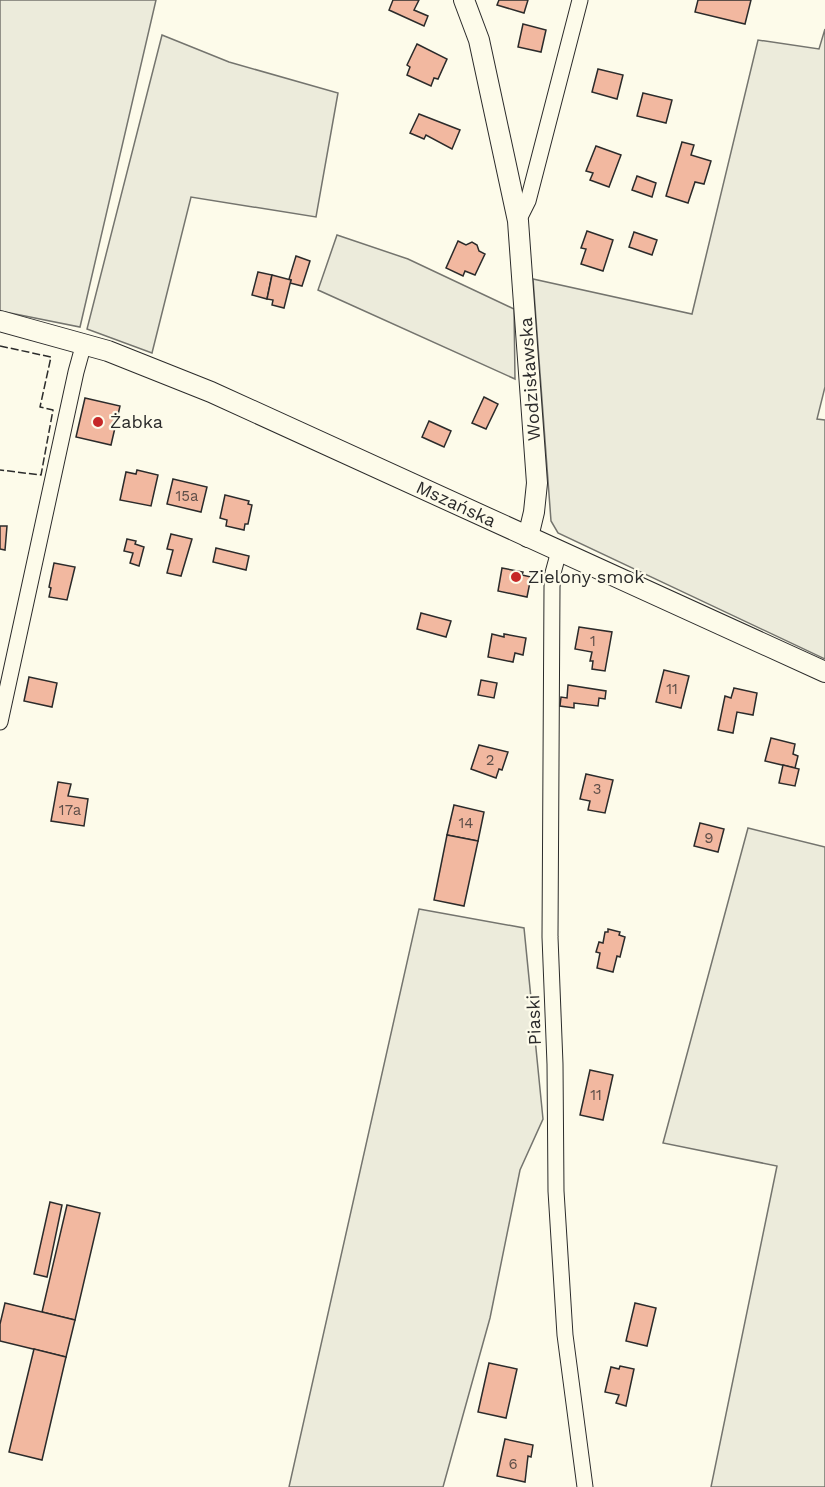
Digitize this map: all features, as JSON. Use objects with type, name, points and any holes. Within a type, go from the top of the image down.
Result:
[{"type":"street","name":"Wodzisławska","points":[[464,0],[479,40],[518,221],[537,483],[534,512],[528,537]]},
{"type":"street","name":"Wodzisławska","points":[[518,221],[528,201],[580,0]]},
{"type":"street","name":"Mszańska","points":[[0,321],[84,344],[211,393],[825,672]]},
{"type":"street","points":[[0,722],[84,344]]},
{"type":"street","name":"Piaski","points":[[559,551],[552,587],[550,937],[555,1064],[556,1191],[565,1335],[585,1487]]},
{"type":"shaded area","points":[[0,0],[156,0],[80,327],[0,311]]},
{"type":"shaded area","points":[[825,29],[825,387],[817,419],[825,420],[825,659],[558,533],[551,521],[533,279],[692,314],[758,40],[819,49]]},
{"type":"shaded area","points":[[162,35],[229,62],[338,93],[316,217],[191,197],[152,353],[87,329]]},
{"type":"shaded area","points":[[337,235],[408,259],[514,309],[515,379],[318,290]]},
{"type":"shaded area","points":[[748,828],[825,847],[825,1487],[711,1487],[777,1166],[663,1143]]},
{"type":"shaded area","points":[[419,909],[524,928],[543,1119],[520,1170],[490,1318],[443,1487],[289,1487]]},
{"type":"building","points":[[393,0],[419,0],[414,10],[428,16],[424,26],[389,10]]},
{"type":"building","points":[[499,0],[528,0],[524,13],[497,5]]},
{"type":"building","points":[[698,0],[751,0],[745,24],[695,12]]},
{"type":"building","points":[[523,24],[546,30],[541,52],[518,47]]},
{"type":"building","points":[[417,44],[447,59],[438,79],[434,78],[431,86],[407,75],[410,67],[407,65]]},
{"type":"building","points":[[598,69],[623,75],[617,99],[592,92]]},
{"type":"building","points":[[643,93],[672,100],[666,123],[637,116]]},
{"type":"building","points":[[419,114],[460,130],[452,149],[426,135],[424,139],[410,133]]},
{"type":"building","points":[[682,142],[694,145],[691,155],[711,161],[704,184],[695,182],[688,203],[666,196]]},
{"type":"building","points":[[596,146],[621,155],[609,187],[590,180],[593,173],[586,171]]},
{"type":"building","points":[[637,176],[656,183],[652,197],[632,190]]},
{"type":"building","points":[[587,231],[613,240],[603,271],[581,264],[586,249],[581,248]]},
{"type":"building","points":[[634,232],[657,240],[652,255],[629,247]]},
{"type":"building","points":[[458,241],[466,245],[472,242],[477,245],[479,251],[485,254],[475,275],[465,271],[463,276],[446,268]]},
{"type":"building","points":[[296,256],[310,261],[302,286],[290,283],[289,279]]},
{"type":"building","points":[[258,272],[272,275],[267,299],[252,295]]},
{"type":"building","points":[[272,275],[291,280],[284,308],[272,305],[273,300],[267,299]]},
{"type":"building","points":[[484,397],[498,404],[486,429],[472,423]]},
{"type":"building","name":"Żabka","points":[[85,398],[120,406],[111,445],[76,437]]},
{"type":"building","points":[[429,421],[451,431],[444,447],[422,437]]},
{"type":"building","points":[[137,470],[158,475],[151,506],[120,500],[126,472],[136,474]]},
{"type":"building","points":[[173,479],[207,487],[201,512],[167,504]]},
{"type":"building","points":[[225,495],[249,501],[248,504],[252,505],[248,524],[245,524],[244,530],[226,526],[227,520],[220,518]]},
{"type":"building","points":[[0,526],[7,526],[5,550],[0,549]]},
{"type":"building","points":[[171,534],[192,539],[181,576],[167,573],[173,550],[167,549]]},
{"type":"building","points":[[127,539],[136,541],[135,544],[144,547],[139,566],[130,563],[133,553],[124,551]]},
{"type":"building","points":[[216,548],[249,556],[246,570],[213,562]]},
{"type":"building","points":[[54,563],[75,567],[67,600],[49,597]]},
{"type":"building","points":[[502,568],[523,572],[522,575],[531,577],[527,597],[498,591]]},
{"type":"building","points":[[421,613],[451,621],[446,637],[417,629]]},
{"type":"building","points":[[579,627],[612,632],[605,671],[592,669],[593,661],[590,661],[592,652],[575,649]]},
{"type":"building","points":[[492,634],[526,638],[523,655],[515,653],[513,662],[488,657]]},
{"type":"building","points":[[664,670],[689,676],[681,708],[656,702]]},
{"type":"building","points":[[29,677],[57,683],[52,707],[24,701]]},
{"type":"building","points":[[481,680],[497,683],[494,698],[478,695]]},
{"type":"building","points":[[568,685],[606,691],[605,699],[599,698],[598,706],[574,703],[574,708],[560,706],[561,697],[567,698]]},
{"type":"building","points":[[734,688],[757,693],[753,715],[737,712],[733,733],[718,730],[725,696],[731,698]]},
{"type":"building","points":[[771,738],[795,744],[793,754],[798,756],[795,768],[765,761]]},
{"type":"building","points":[[479,745],[508,752],[502,770],[499,769],[496,778],[471,769]]},
{"type":"building","points":[[783,765],[799,769],[795,786],[779,783]]},
{"type":"building","points":[[586,774],[613,780],[605,813],[588,810],[590,801],[580,799]]},
{"type":"building","points":[[58,782],[71,784],[68,796],[88,799],[84,826],[51,821]]},
{"type":"building","points":[[454,805],[484,812],[478,841],[447,835]]},
{"type":"building","points":[[700,823],[724,829],[718,852],[694,846]]},
{"type":"building","points":[[447,835],[478,841],[464,906],[434,900]]},
{"type":"building","points":[[608,929],[620,932],[619,935],[625,937],[613,972],[597,968],[600,953],[596,952],[599,942],[603,943],[605,932],[608,932]]},
{"type":"building","points":[[590,1070],[613,1075],[603,1120],[580,1115]]},
{"type":"building","points":[[50,1202],[62,1205],[47,1277],[34,1274]]},
{"type":"building","points":[[67,1205],[100,1213],[75,1320],[42,1312]]},
{"type":"building","points":[[5,1303],[75,1320],[66,1357],[0,1341],[0,1324]]},
{"type":"building","points":[[635,1303],[656,1308],[647,1346],[626,1341]]},
{"type":"building","points":[[34,1349],[66,1357],[42,1460],[9,1452]]},
{"type":"building","points":[[489,1363],[517,1369],[506,1418],[478,1412]]},
{"type":"building","points":[[620,1366],[634,1369],[626,1406],[616,1403],[619,1395],[605,1392],[611,1367],[619,1369]]},
{"type":"building","points":[[505,1439],[533,1445],[531,1457],[528,1456],[525,1482],[497,1476]]},
{"type":"fence","points":[[0,346],[51,357],[40,407],[53,410],[41,475],[0,470]]},
{"type":"place","name":"Żabka","points":[[98,422]]},
{"type":"place","name":"Zielony smok","points":[[516,577]]}]
